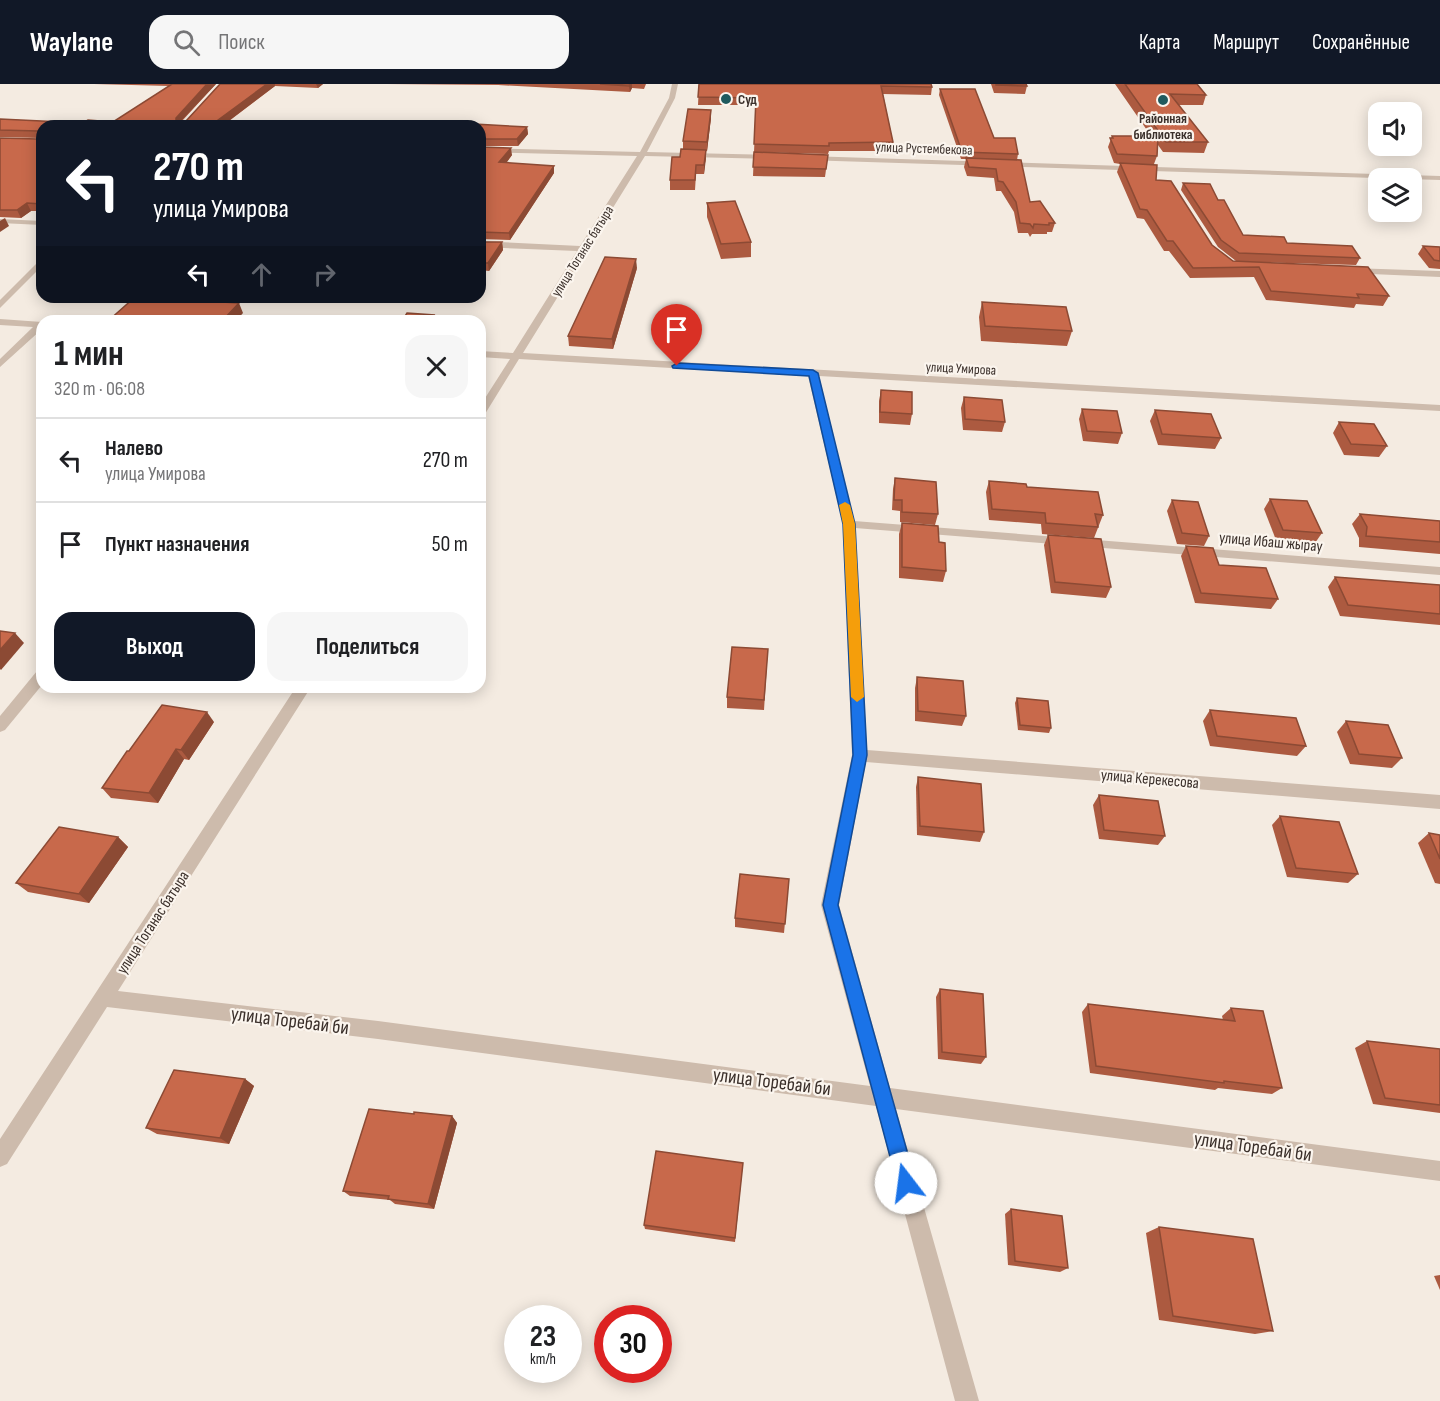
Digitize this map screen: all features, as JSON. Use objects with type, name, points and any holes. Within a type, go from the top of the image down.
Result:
[{"type":"street","name":"улица Тоганас батыра","points":[[486,405],[643,153],[672,98],[675,84]]},
{"type":"street","points":[[486,150],[784,157]]},
{"type":"street","name":"улица Рустембекова","points":[[796,158],[1440,178]]},
{"type":"street","points":[[1161,169],[1166,178]]},
{"type":"street","points":[[0,221],[36,223]]},
{"type":"street","points":[[486,244],[584,249]]},
{"type":"street","points":[[0,305],[36,267]]},
{"type":"street","points":[[1336,270],[1440,274]]},
{"type":"street","points":[[0,322],[36,325]]},
{"type":"street","points":[[0,364],[36,331]]},
{"type":"street","name":"улица Умирова","points":[[486,354],[1440,408]]},
{"type":"street","points":[[813,373],[849,524],[860,755],[830,905],[967,1401]]},
{"type":"street","name":"улица Ибаш жырау","points":[[849,524],[1440,571]]},
{"type":"street","points":[[0,726],[36,682]]},
{"type":"street","name":"улица Тоганас батыра","points":[[0,1156],[300,693]]},
{"type":"street","name":"улица Керекесова","points":[[860,755],[1440,802]]},
{"type":"street","name":"улица Торебай би","points":[[103,998],[378,1030],[1440,1171]]},
{"type":"building","points":[[172,84],[207,84],[176,120],[116,120]]},
{"type":"building","points":[[220,84],[267,84],[218,120],[187,120]]},
{"type":"building","points":[[600,84],[630,84],[629,86]]},
{"type":"building","points":[[699,84],[931,84],[932,87],[881,86],[893,142],[829,143],[829,146],[754,144],[756,98],[698,97]]},
{"type":"building","points":[[1026,84],[1027,86],[996,85]]},
{"type":"building","points":[[1125,84],[1197,84],[1206,95],[1170,94],[1208,142],[1166,142]]},
{"type":"building","points":[[940,89],[975,89],[994,138],[1015,138],[1018,154],[962,152]]},
{"type":"building","points":[[688,109],[711,110],[707,142],[683,141]]},
{"type":"building","points":[[0,119],[36,121],[36,131],[0,130]]},
{"type":"building","points":[[486,125],[527,127],[517,139],[486,139]]},
{"type":"building","points":[[1112,136],[1158,136],[1157,156],[1117,154],[1110,138],[1113,138]]},
{"type":"building","points":[[0,138],[36,139],[36,204],[27,203],[17,210],[0,210]]},
{"type":"building","points":[[486,147],[511,148],[499,162],[554,166],[509,233],[486,232]]},
{"type":"building","points":[[681,149],[706,150],[704,165],[696,165],[695,180],[670,180],[672,157],[680,157]]},
{"type":"building","points":[[754,152],[828,155],[826,169],[753,167]]},
{"type":"building","points":[[966,158],[1021,160],[1030,202],[1040,201],[1055,223],[1034,224],[1033,228],[1030,224],[1020,223],[1016,202],[1003,182],[998,181],[996,169],[969,167]]},
{"type":"building","points":[[1120,163],[1157,165],[1156,180],[1171,181],[1212,245],[1233,261],[1368,267],[1389,296],[1357,294],[1359,298],[1271,291],[1259,267],[1193,268],[1173,241],[1167,241],[1147,210],[1140,209]]},
{"type":"building","points":[[1183,183],[1210,184],[1218,200],[1224,200],[1243,235],[1284,237],[1287,243],[1352,246],[1360,258],[1239,253],[1221,240]]},
{"type":"building","points":[[735,201],[751,242],[721,244],[707,203]]},
{"type":"building","points":[[486,242],[502,242],[486,263]]},
{"type":"building","points":[[1423,246],[1440,247],[1440,261],[1434,260]]},
{"type":"building","points":[[605,257],[636,259],[612,339],[568,336]]},
{"type":"building","points":[[982,302],[1066,307],[1072,331],[985,326]]},
{"type":"building","points":[[128,303],[239,303],[228,315],[115,315]]},
{"type":"building","points":[[407,313],[434,315],[406,315]]},
{"type":"building","points":[[881,390],[912,392],[912,414],[880,412]]},
{"type":"building","points":[[964,397],[1002,400],[1005,422],[965,419]]},
{"type":"building","points":[[1082,409],[1117,411],[1122,433],[1087,431]]},
{"type":"building","points":[[1155,410],[1211,414],[1221,438],[1162,434]]},
{"type":"building","points":[[1339,422],[1374,424],[1387,446],[1351,444]]},
{"type":"building","points":[[895,478],[936,482],[938,514],[902,512],[902,500],[894,500]]},
{"type":"building","points":[[989,481],[1026,484],[1027,487],[1098,492],[1103,515],[1095,514],[1098,527],[1046,523],[1045,513],[992,509]]},
{"type":"building","points":[[1270,499],[1307,501],[1322,533],[1283,530]]},
{"type":"building","points":[[1172,500],[1198,502],[1209,536],[1182,533]]},
{"type":"building","points":[[1360,514],[1440,521],[1440,542],[1366,536],[1367,527]]},
{"type":"building","points":[[902,523],[938,526],[939,542],[945,543],[946,571],[902,567]]},
{"type":"building","points":[[1048,535],[1101,539],[1111,587],[1055,582]]},
{"type":"building","points":[[1186,546],[1213,548],[1219,565],[1266,568],[1278,599],[1201,593]]},
{"type":"building","points":[[1335,577],[1440,585],[1440,614],[1348,605]]},
{"type":"building","points":[[0,631],[15,633],[0,650]]},
{"type":"building","points":[[732,647],[768,649],[764,700],[727,697]]},
{"type":"building","points":[[917,677],[963,681],[966,716],[918,711]]},
{"type":"building","points":[[1017,698],[1048,701],[1051,728],[1020,725]]},
{"type":"building","points":[[162,705],[207,712],[181,750],[176,749],[149,793],[102,788],[127,751]]},
{"type":"building","points":[[1210,710],[1296,718],[1306,746],[1217,736]]},
{"type":"building","points":[[1346,721],[1388,725],[1402,758],[1359,754]]},
{"type":"building","points":[[918,777],[981,784],[984,832],[920,826]]},
{"type":"building","points":[[1099,795],[1158,801],[1165,836],[1104,830]]},
{"type":"building","points":[[1280,816],[1339,822],[1358,874],[1296,868]]},
{"type":"building","points":[[59,827],[118,837],[79,894],[16,883]]},
{"type":"building","points":[[1429,833],[1440,835],[1440,859]]},
{"type":"building","points":[[740,874],[789,879],[785,924],[735,918]]},
{"type":"building","points":[[940,989],[983,994],[986,1057],[942,1052]]},
{"type":"building","points":[[1088,1004],[1235,1021],[1231,1008],[1263,1011],[1282,1088],[1224,1081],[1224,1083],[1096,1066]]},
{"type":"building","points":[[1367,1041],[1440,1049],[1440,1105],[1385,1098]]},
{"type":"building","points":[[174,1070],[245,1079],[220,1138],[146,1128]]},
{"type":"building","points":[[369,1109],[452,1116],[428,1204],[388,1199],[389,1196],[343,1191]]},
{"type":"building","points":[[656,1151],[743,1163],[735,1238],[644,1225]]},
{"type":"building","points":[[1011,1209],[1062,1216],[1068,1268],[1015,1261]]},
{"type":"building","points":[[1159,1227],[1253,1239],[1273,1331],[1173,1316]]},
{"type":"slow traffic","points":[[845,505],[849,524],[857,697]]},
{"type":"place","name":"Суд","points":[[726,99]]},
{"type":"place","name":"Районная библиотека","points":[[1163,100]]},
{"type":"route","points":[[677,366],[813,373],[849,524],[860,755],[830,905],[906,1183]]}]
